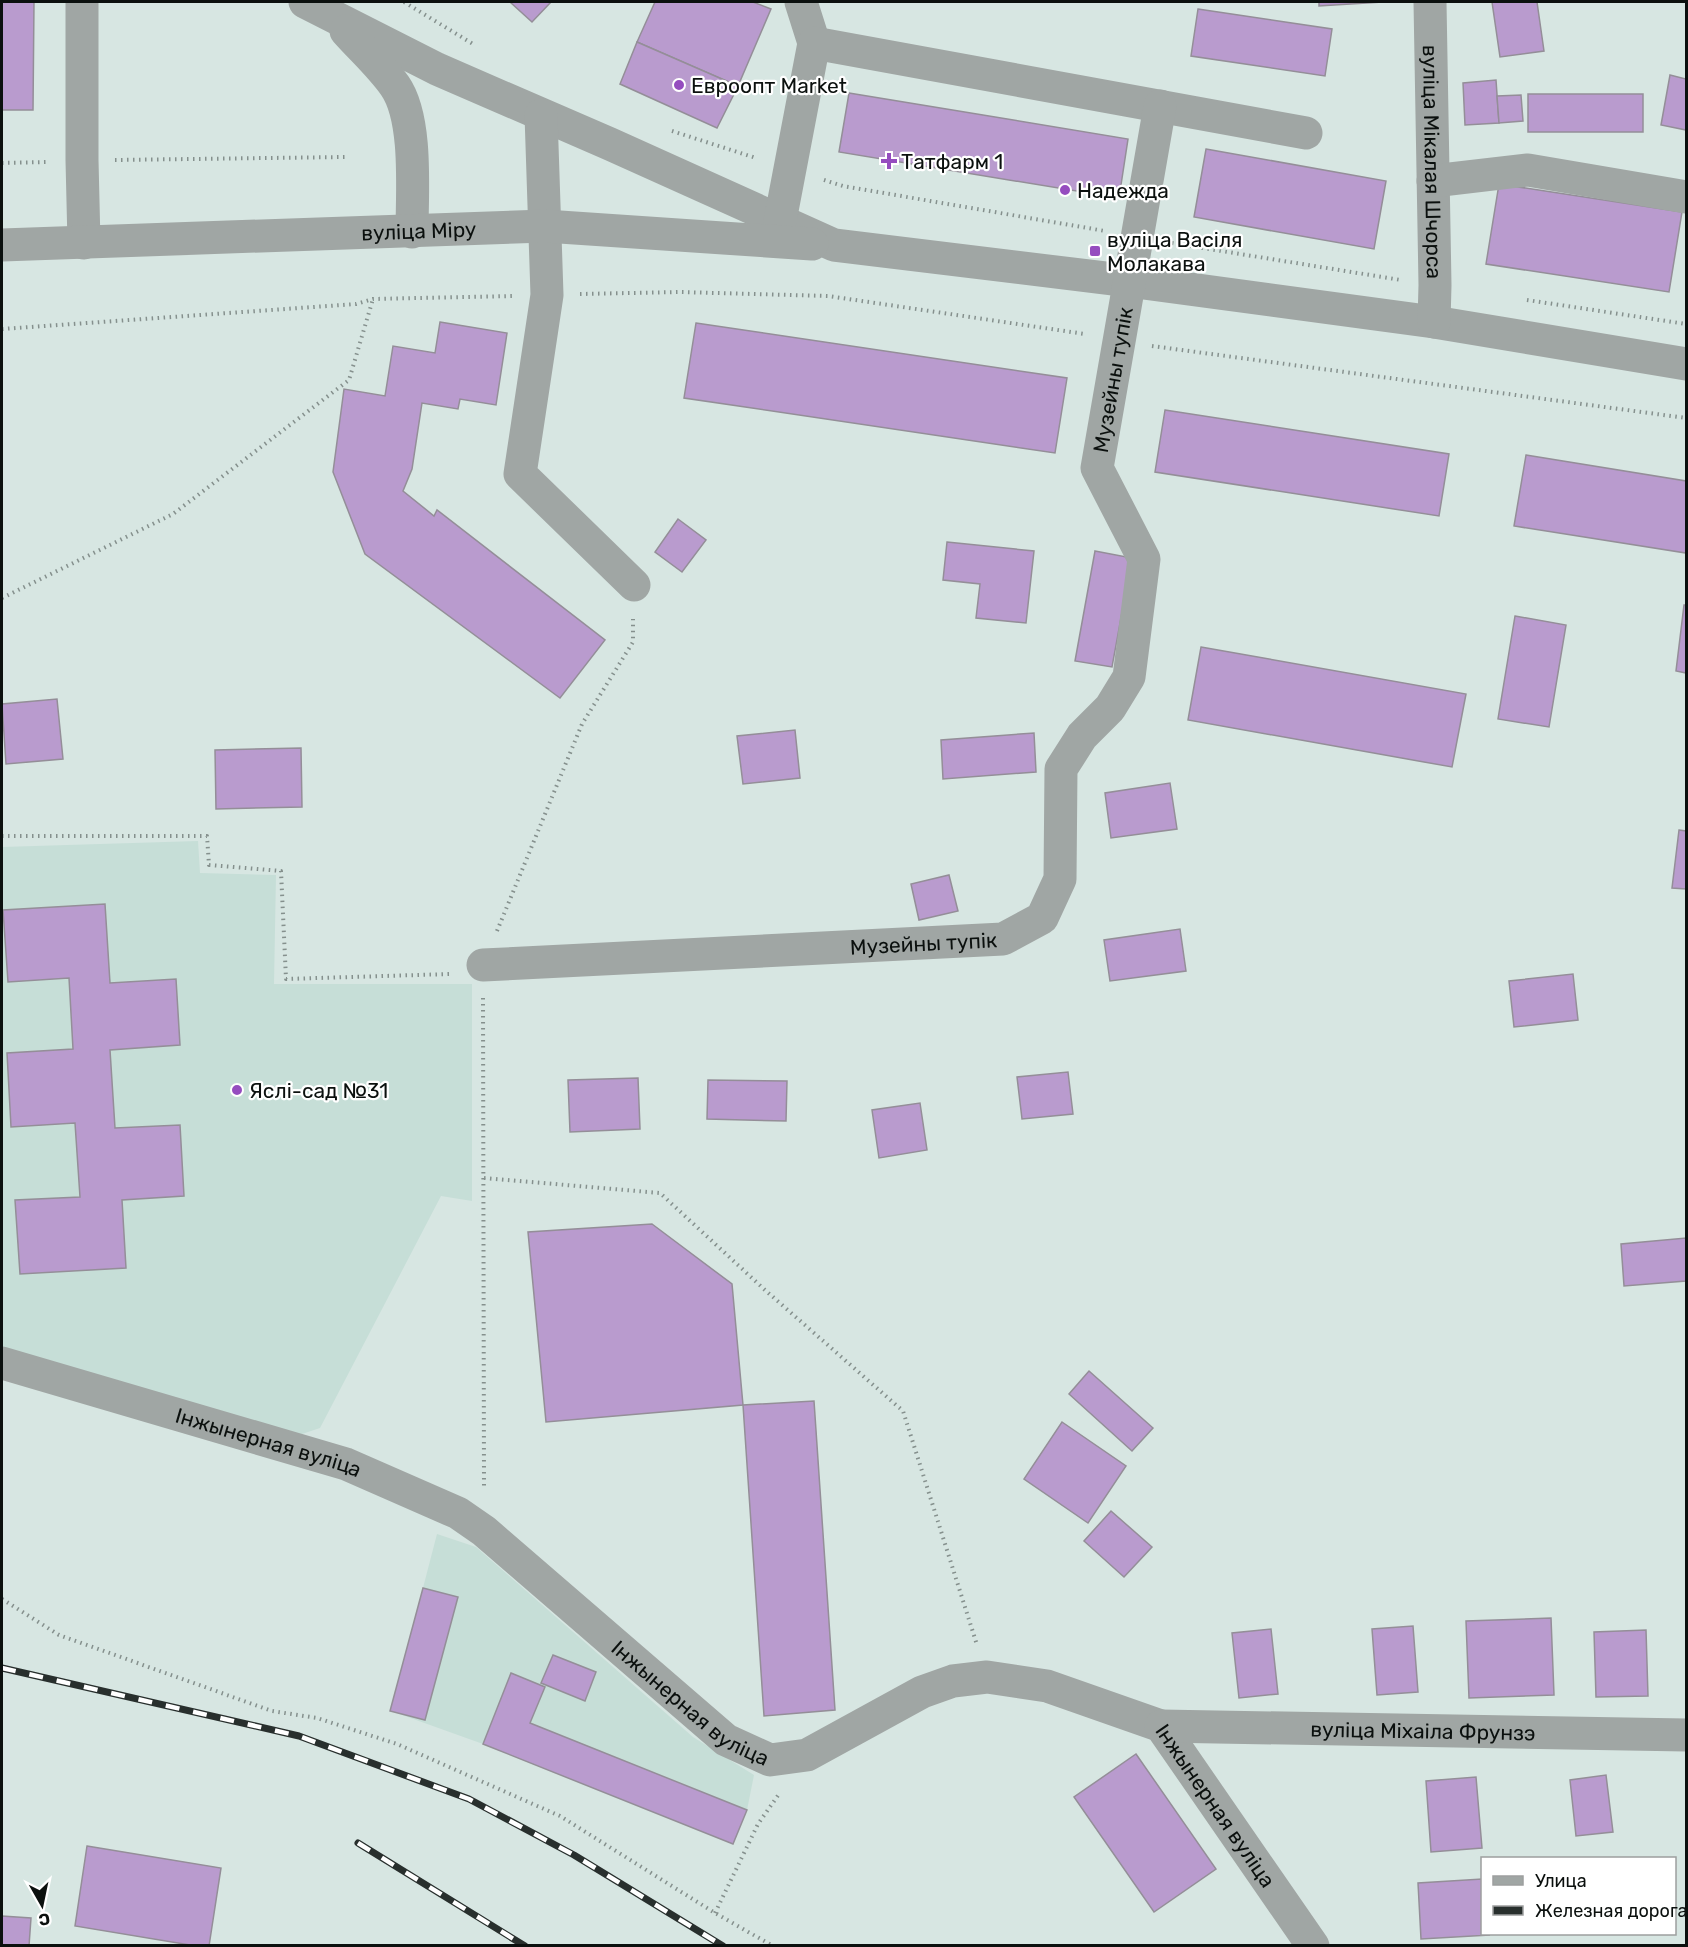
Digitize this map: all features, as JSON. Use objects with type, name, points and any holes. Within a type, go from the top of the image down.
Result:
[{"type":"street","points":[[82,2],[84,243]]},
{"type":"street","points":[[305,2],[437,69],[834,245],[1130,281],[1434,322],[1686,364]]},
{"type":"street","points":[[780,221],[814,43],[801,2]]},
{"type":"street","name":"вуліца Мікалая Шчорса","points":[[1430,2],[1434,322]]},
{"type":"street","points":[[333,17],[396,87],[408,116],[412,232]]},
{"type":"street","points":[[814,43],[1306,133]]},
{"type":"street","name":"Музейны тупік","points":[[483,965],[1003,939],[1042,918],[1060,879],[1061,770],[1082,736],[1110,708],[1129,677],[1144,559],[1097,468],[1160,106]]},
{"type":"street","points":[[541,115],[547,295],[520,474],[634,585]]},
{"type":"street","points":[[1433,181],[1528,170],[1686,197]]},
{"type":"street","name":"вуліца Міру","points":[[2,245],[545,226],[834,245]]},
{"type":"street","name":"Інжынерная вуліца","points":[[2,1363],[346,1464],[458,1513],[484,1531],[726,1740],[770,1760],[807,1755],[922,1692],[953,1681],[987,1677],[1047,1686],[1161,1726],[1313,1946]]},
{"type":"street","name":"вуліца Міхаіла Фрунзэ","points":[[1161,1726],[1686,1735]]},
{"type":"path","points":[[404,2],[474,44]]},
{"type":"path","points":[[666,129],[843,186],[1435,285]]},
{"type":"path","points":[[2,163],[345,157]]},
{"type":"path","points":[[2,598],[173,513],[349,380],[373,299]]},
{"type":"path","points":[[1526,299],[1686,324]]},
{"type":"path","points":[[1155,347],[1686,418]]},
{"type":"path","points":[[484,1531],[483,965],[582,724],[633,642],[634,585]]},
{"type":"path","points":[[2,836],[207,836],[210,864],[281,871],[286,979],[470,973],[483,965]]},
{"type":"path","points":[[484,1178],[660,1193],[765,1290],[903,1411],[987,1677]]},
{"type":"path","points":[[2,1599],[59,1635],[272,1711],[317,1718],[397,1744],[560,1816],[715,1914],[773,1946]]},
{"type":"path","points":[[715,1914],[758,1824],[782,1789]]},
{"type":"shaded area","name":"Яслі-сад №31","points":[[198,841],[200,873],[276,875],[274,984],[472,984],[472,1201],[441,1196],[320,1428],[296,1436],[2,1350],[2,847]]},
{"type":"shaded area","points":[[437,1534],[476,1547],[693,1737],[754,1775],[747,1810],[733,1844],[483,1744],[391,1711]]},
{"type":"building","points":[[2,2],[34,2],[33,110],[2,110]]},
{"type":"building","points":[[510,2],[551,2],[532,22]]},
{"type":"building","points":[[655,2],[753,2],[771,9],[738,86],[637,42]]},
{"type":"building","points":[[1319,2],[1383,2],[1319,6]]},
{"type":"building","points":[[1492,2],[1537,2],[1544,51],[1500,57]]},
{"type":"building","points":[[1198,9],[1332,29],[1325,76],[1191,56]]},
{"type":"building","name":"Евроопт Market","points":[[637,42],[738,86],[717,128],[620,84]]},
{"type":"building","points":[[1670,75],[1686,79],[1686,130],[1661,125]]},
{"type":"building","points":[[1496,80],[1499,123],[1465,125],[1463,83]]},
{"type":"building","points":[[849,93],[1128,139],[1119,198],[839,152]]},
{"type":"building","points":[[1528,94],[1643,94],[1643,132],[1528,132]]},
{"type":"building","points":[[1521,95],[1523,121],[1499,123],[1497,96]]},
{"type":"building","points":[[1206,149],[1386,181],[1374,249],[1194,217]]},
{"type":"building","points":[[1499,184],[1682,212],[1669,292],[1486,264]]},
{"type":"building","points":[[440,322],[507,333],[496,405],[460,399],[458,409],[422,403],[412,469],[403,491],[434,516],[437,510],[605,640],[560,698],[365,554],[333,472],[344,389],[385,396],[393,346],[435,353]]},
{"type":"building","points":[[696,323],[1067,378],[1055,453],[684,398]]},
{"type":"building","points":[[1165,410],[1449,454],[1439,516],[1155,472]]},
{"type":"building","points":[[1526,455],[1686,481],[1686,553],[1514,526]]},
{"type":"building","points":[[678,519],[706,540],[682,572],[655,552]]},
{"type":"building","points":[[947,542],[1034,551],[1026,623],[976,618],[980,584],[943,580]]},
{"type":"building","points":[[1095,551],[1132,558],[1112,667],[1075,661]]},
{"type":"building","points":[[1684,605],[1686,605],[1686,673],[1676,671]]},
{"type":"building","points":[[1515,616],[1566,625],[1549,727],[1498,719]]},
{"type":"building","points":[[1201,647],[1466,694],[1452,767],[1188,720]]},
{"type":"building","points":[[57,699],[63,759],[6,764],[2,704]]},
{"type":"building","points":[[795,730],[800,778],[743,784],[737,736]]},
{"type":"building","points":[[1034,733],[1036,772],[943,779],[941,740]]},
{"type":"building","points":[[301,748],[302,807],[216,809],[215,750]]},
{"type":"building","points":[[1170,783],[1177,829],[1111,838],[1105,793]]},
{"type":"building","points":[[1679,830],[1686,831],[1686,889],[1672,888]]},
{"type":"building","points":[[949,875],[958,911],[919,920],[911,884]]},
{"type":"building","points":[[105,904],[110,983],[176,979],[180,1045],[110,1050],[115,1128],[180,1125],[184,1196],[122,1200],[126,1268],[20,1274],[15,1200],[80,1197],[75,1123],[11,1127],[7,1053],[73,1049],[69,978],[8,982],[3,910]]},
{"type":"building","points":[[1180,929],[1186,971],[1110,981],[1104,940]]},
{"type":"building","points":[[1573,974],[1578,1020],[1514,1027],[1509,981]]},
{"type":"building","points":[[1068,1072],[1073,1114],[1022,1119],[1017,1077]]},
{"type":"building","points":[[638,1078],[640,1129],[570,1132],[568,1080]]},
{"type":"building","points":[[708,1080],[787,1081],[786,1121],[707,1119]]},
{"type":"building","points":[[920,1103],[927,1150],[879,1158],[872,1110]]},
{"type":"building","points":[[652,1224],[732,1284],[743,1405],[546,1422],[528,1232]]},
{"type":"building","points":[[1686,1238],[1686,1281],[1624,1286],[1621,1244]]},
{"type":"building","points":[[1089,1371],[1153,1428],[1132,1451],[1069,1394]]},
{"type":"building","points":[[814,1401],[835,1710],[764,1716],[743,1405]]},
{"type":"building","points":[[1062,1422],[1126,1466],[1088,1523],[1024,1479]]},
{"type":"building","points":[[1111,1511],[1152,1547],[1124,1577],[1084,1541]]},
{"type":"building","points":[[423,1588],[458,1597],[425,1720],[390,1711]]},
{"type":"building","points":[[1551,1618],[1554,1695],[1469,1698],[1466,1621]]},
{"type":"building","points":[[1413,1626],[1418,1692],[1377,1695],[1372,1629]]},
{"type":"building","points":[[1271,1629],[1278,1694],[1239,1698],[1232,1633]]},
{"type":"building","points":[[1646,1630],[1648,1696],[1596,1697],[1594,1632]]},
{"type":"building","points":[[553,1655],[596,1672],[585,1701],[541,1683]]},
{"type":"building","points":[[511,1673],[545,1687],[530,1723],[747,1810],[733,1844],[483,1744]]},
{"type":"building","points":[[1136,1754],[1216,1869],[1154,1912],[1074,1797]]},
{"type":"building","points":[[1606,1775],[1613,1832],[1576,1836],[1570,1780]]},
{"type":"building","points":[[1476,1777],[1482,1848],[1431,1852],[1426,1781]]},
{"type":"building","points":[[87,1846],[221,1868],[209,1946],[196,1946],[75,1926]]},
{"type":"building","points":[[1481,1879],[1481,1935],[1490,1935],[1421,1939],[1418,1883]]},
{"type":"building","points":[[2,1916],[31,1918],[29,1946],[2,1946]]},
{"type":"railway","points":[[2,1668],[299,1736],[469,1799],[574,1855],[723,1946]]},
{"type":"railway","points":[[358,1843],[525,1946]]},
{"type":"place","name":"Евроопт Market","points":[[679,85]]},
{"type":"place","name":"Татфарм 1","points":[[889,161]]},
{"type":"place","name":"Надежда","points":[[1065,190]]},
{"type":"place","name":"вуліца Васіля Молакава","points":[[1095,251]]},
{"type":"place","name":"Яслі-сад №31","points":[[237,1090]]}]
